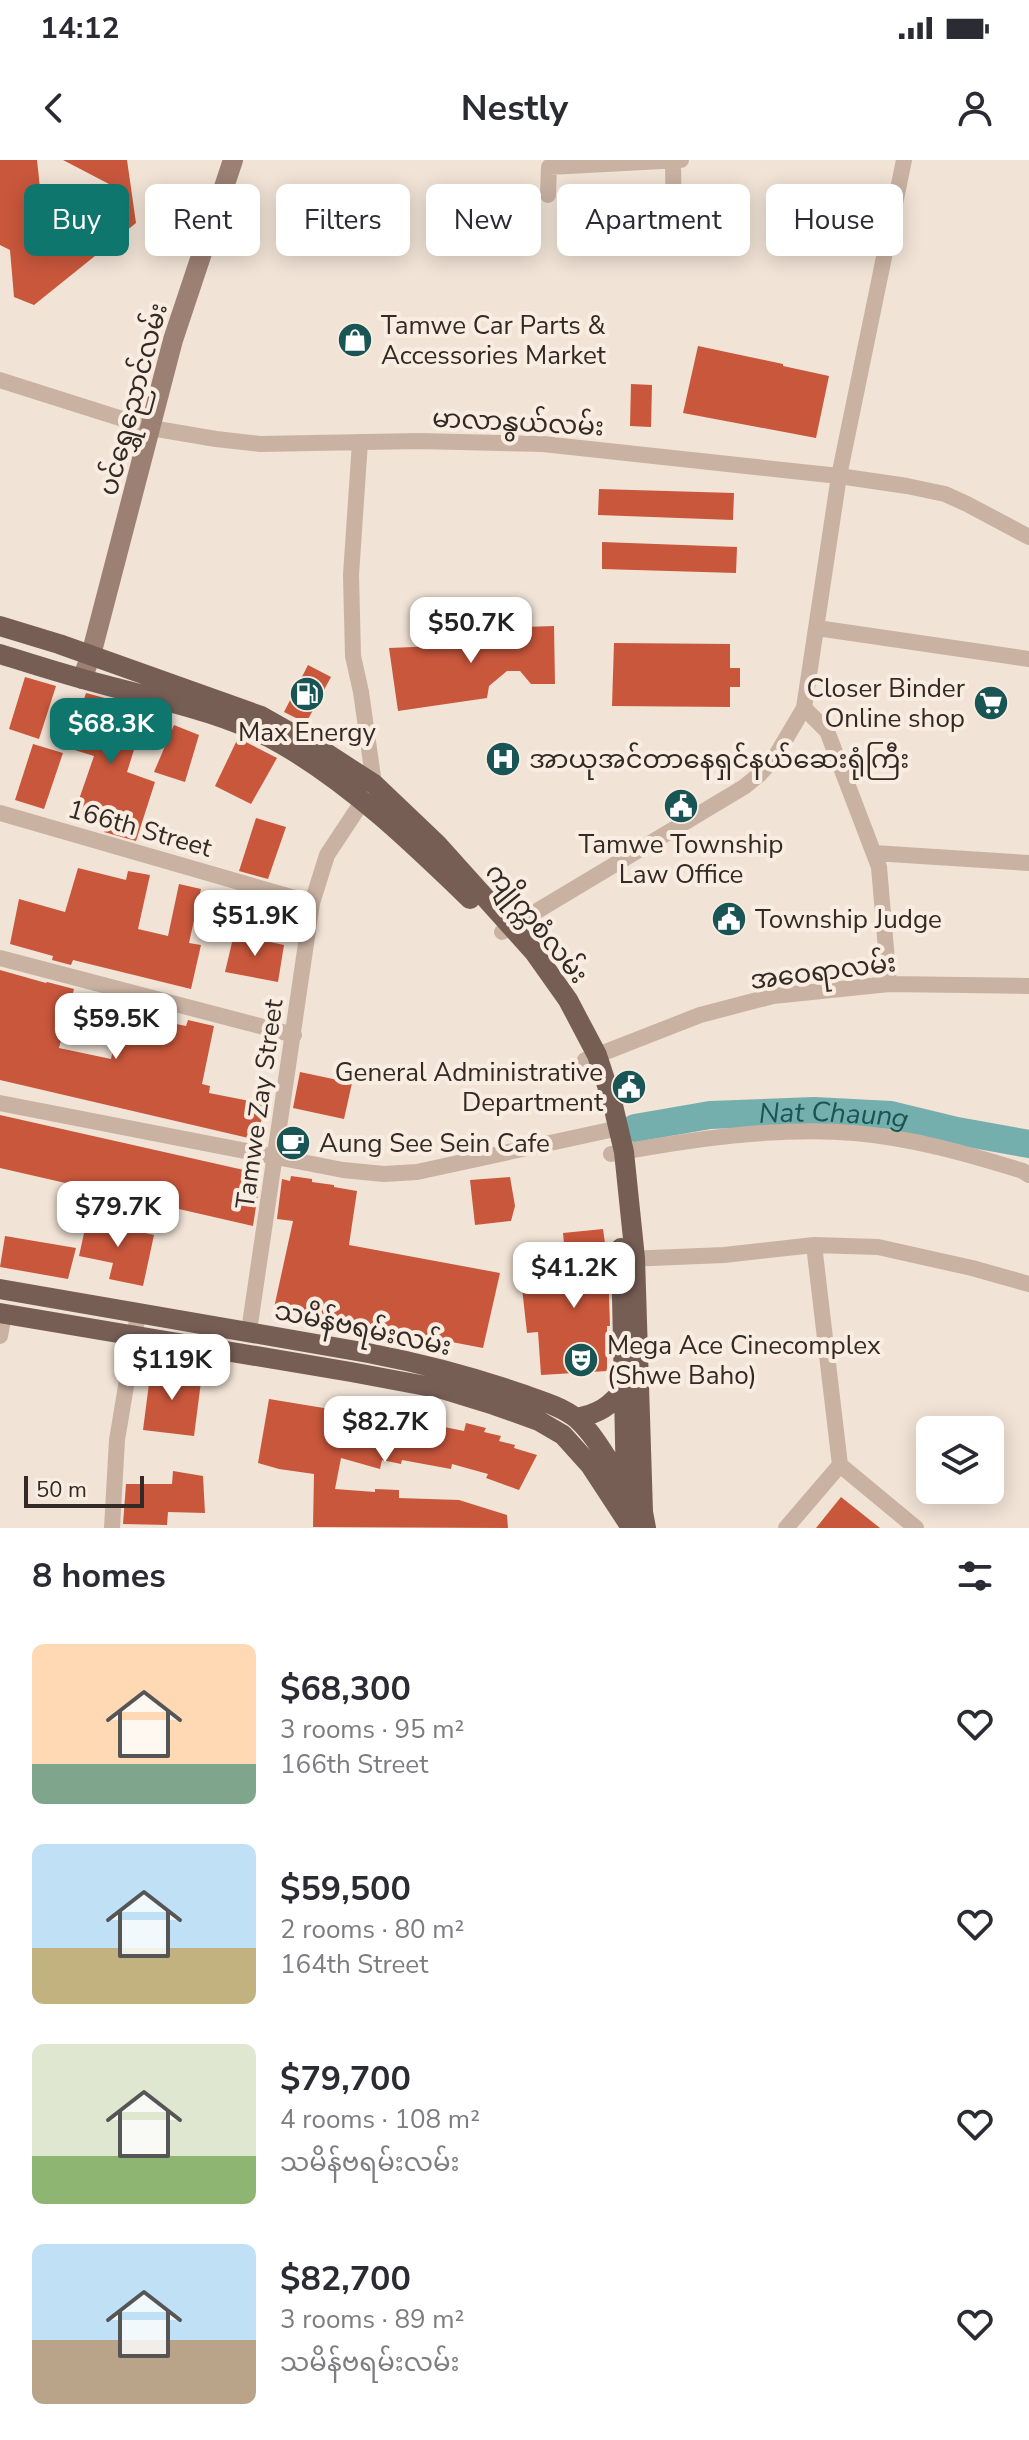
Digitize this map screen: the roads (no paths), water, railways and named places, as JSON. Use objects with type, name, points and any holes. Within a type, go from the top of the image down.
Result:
[{"type":"main road","name":"ကျိုက္ကစံလမ်း","points":[[0,626],[91,655],[261,716],[288,729],[437,844],[568,1000],[612,1101],[628,1259],[639,1525]]},
{"type":"main road","name":"ကျိုက္ကစံလမ်း","points":[[0,654],[191,708],[247,728],[369,792]]},
{"type":"main road","name":"ကျိုက္ကစံလမ်း","points":[[626,1489],[628,1259]]},
{"type":"main road","name":"သမိန်ဗရမ်းလမ်း","points":[[0,1289],[136,1324],[200,1335],[263,1357],[442,1389],[539,1421],[563,1435],[579,1451],[639,1525]]},
{"type":"main road","name":"သမိန်ဗရမ်းလမ်း","points":[[2,1314],[136,1324]]},
{"type":"main road","name":"သမိန်ဗရမ်းလမ်း","points":[[200,1335],[259,1333],[418,1363],[541,1401],[576,1418],[601,1449],[626,1489],[639,1525]]},
{"type":"main road","points":[[259,1333],[263,1357]]},
{"type":"main road","points":[[576,1418],[595,1415],[610,1406],[625,1388]]},
{"type":"street","name":"ပင်ရွှေညောင်လမ်း","points":[[82,679],[91,655],[173,340],[233,160]]},
{"type":"street","points":[[673,160],[673,184]]},
{"type":"street","points":[[548,195],[549,167],[681,160]]},
{"type":"street","points":[[507,929],[744,787],[775,757],[804,708],[839,476],[904,160]]},
{"type":"street","name":"မာလာနွယ်လမ်း","points":[[0,380],[151,428],[260,444],[498,441],[839,476],[907,486],[945,494],[992,515],[1029,537]]},
{"type":"street","points":[[360,442],[351,575],[353,656],[361,692],[369,792]]},
{"type":"street","points":[[817,628],[1029,659]]},
{"type":"street","points":[[804,708],[827,731],[879,867],[889,984]]},
{"type":"street","name":"Tamwe Zay Street","points":[[259,1333],[276,1157],[312,903],[327,855],[369,792]]},
{"type":"street","name":"166th Street","points":[[0,813],[312,903]]},
{"type":"street","points":[[874,853],[1029,863]]},
{"type":"street","points":[[0,958],[294,1035]]},
{"type":"street","name":"အဝေရာလမ်း","points":[[591,1058],[700,1015],[773,996],[889,984],[1029,986]]},
{"type":"street","points":[[0,1103],[343,1170],[401,1174],[613,1129]]},
{"type":"street","points":[[618,1153],[759,1134],[853,1133],[891,1137],[977,1157],[1026,1173]]},
{"type":"street","points":[[628,1259],[724,1255],[814,1245],[878,1247],[1029,1284]]},
{"type":"street","points":[[814,1245],[840,1465],[916,1528]]},
{"type":"street","points":[[0,1336],[2,1314]]},
{"type":"street","points":[[112,1528],[117,1440],[136,1324]]},
{"type":"street","points":[[786,1528],[840,1465]]},
{"type":"waterway","name":"Nat Chaung","points":[[635,1128],[710,1115],[814,1111],[891,1115],[1029,1144]]},
{"type":"place","name":"Tamwe Car Parts & Accessories Market","points":[[355,340]]},
{"type":"place","name":"Max Energy","points":[[307,694]]},
{"type":"place","name":"Closer Binder Online shop","points":[[991,703]]},
{"type":"place","name":"အာယုအင်တာနေရှင်နယ်ဆေးရုံကြီး","points":[[503,759]]},
{"type":"place","name":"Tamwe Township Law Office","points":[[681,806]]},
{"type":"place","name":"Township Judge","points":[[729,919]]},
{"type":"place","name":"General Administrative Department","points":[[629,1087]]},
{"type":"place","name":"Aung See Sein Cafe","points":[[293,1143]]},
{"type":"place","name":"Mega Ace Cinecomplex (Shwe Baho)","points":[[581,1360]]}]
